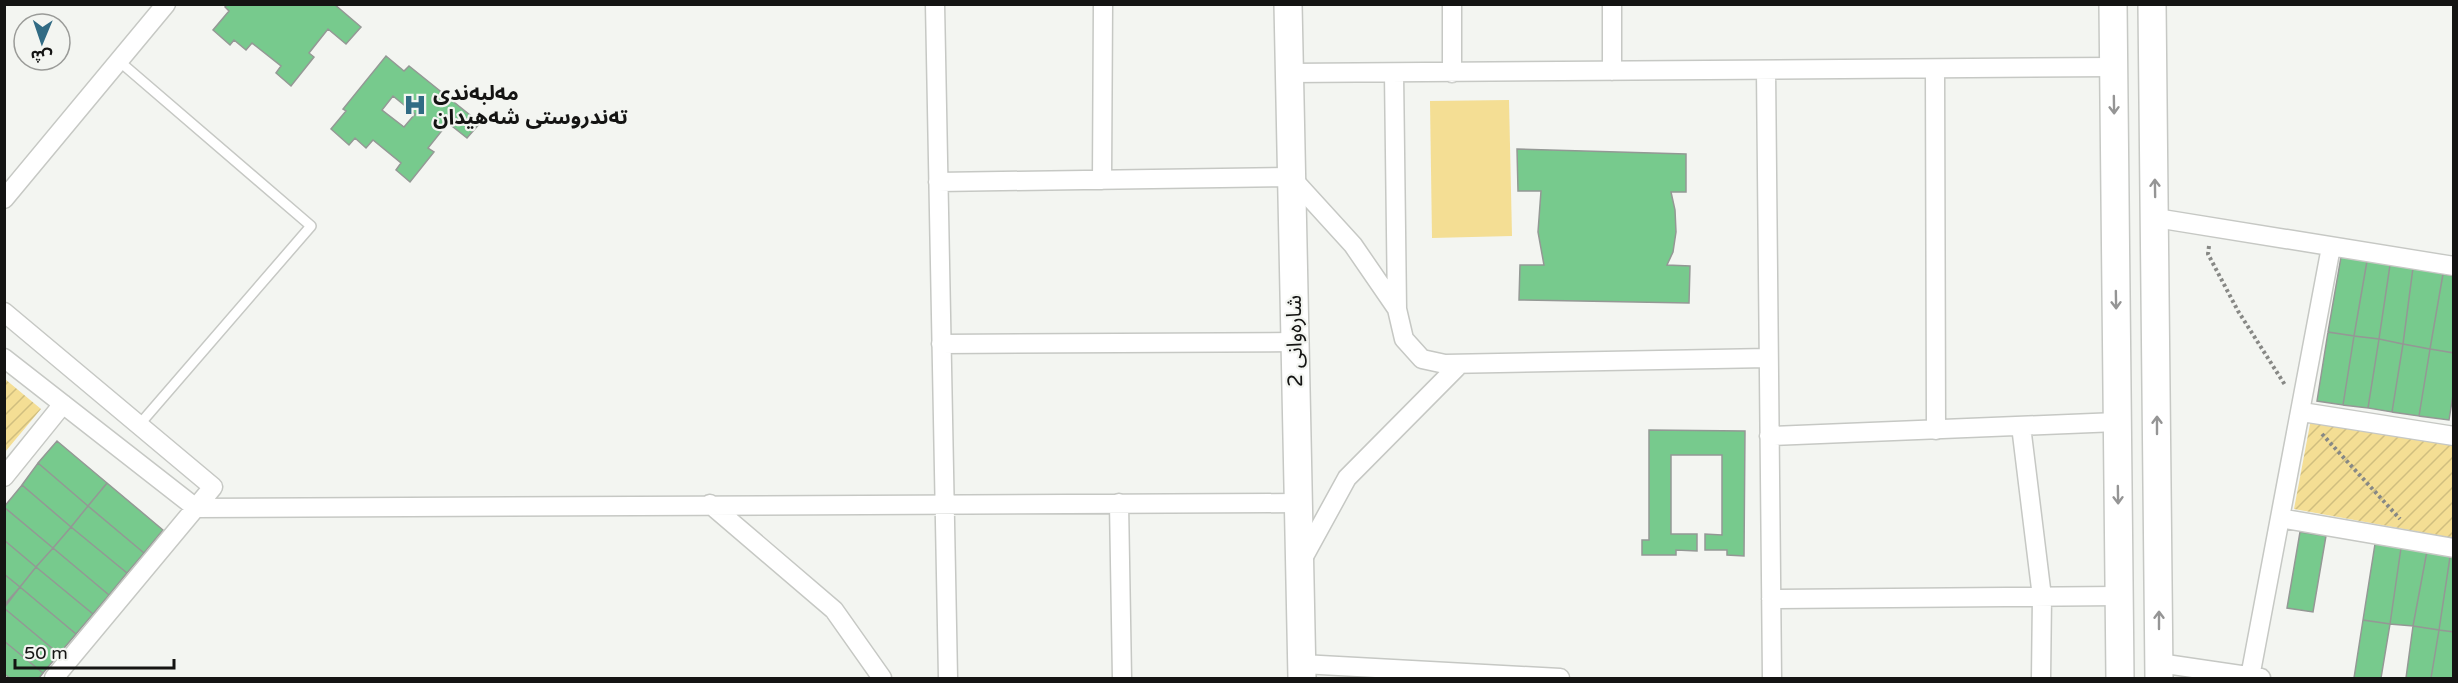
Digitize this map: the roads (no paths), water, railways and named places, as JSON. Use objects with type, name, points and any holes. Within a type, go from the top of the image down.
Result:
[{"type":"main road","name":"شارەوانی 2","points":[[1288,4],[1302,671]]},
{"type":"main road","points":[[2113,4],[2120,678]]},
{"type":"main road","points":[[2152,4],[2159,671]]},
{"type":"street","points":[[935,4],[948,678]]},
{"type":"street","points":[[1102,180],[1103,4]]},
{"type":"street","points":[[1452,4],[1452,73]]},
{"type":"street","points":[[1612,4],[1612,71]]},
{"type":"street","points":[[4,199],[165,5]]},
{"type":"street","points":[[1289,73],[2114,67]]},
{"type":"street","points":[[1935,69],[1936,430]]},
{"type":"street","points":[[1766,70],[1772,678]]},
{"type":"street","points":[[1394,73],[1397,309],[1404,339],[1422,359],[1445,364],[1460,364],[1768,358]]},
{"type":"street","points":[[938,183],[1292,177],[1353,245],[1397,309]]},
{"type":"street","points":[[2156,218],[2454,266]]},
{"type":"street","points":[[2159,671],[2256,678],[2280,518],[2302,412],[2331,247]]},
{"type":"street","points":[[4,312],[213,487],[54,678]]},
{"type":"street","points":[[941,344],[1295,342]]},
{"type":"street","points":[[4,358],[196,508],[1299,502]]},
{"type":"street","points":[[1300,564],[1347,478],[1460,364]]},
{"type":"street","points":[[4,477],[63,405]]},
{"type":"street","points":[[2302,412],[2454,436]]},
{"type":"street","points":[[1769,436],[2117,422]]},
{"type":"street","points":[[2021,426],[2042,597],[2041,678]]},
{"type":"street","points":[[1119,503],[1122,678]]},
{"type":"street","points":[[710,504],[834,610],[882,678]]},
{"type":"street","points":[[2280,518],[2454,548]]},
{"type":"street","points":[[1771,599],[2119,596]]},
{"type":"street","points":[[1302,671],[1560,678]]},
{"type":"lane","points":[[119,61],[311,226],[139,425]]},
{"type":"place","name":"مەلبەندی تەندروستی شەهیدان","points":[[415,105]]}]
